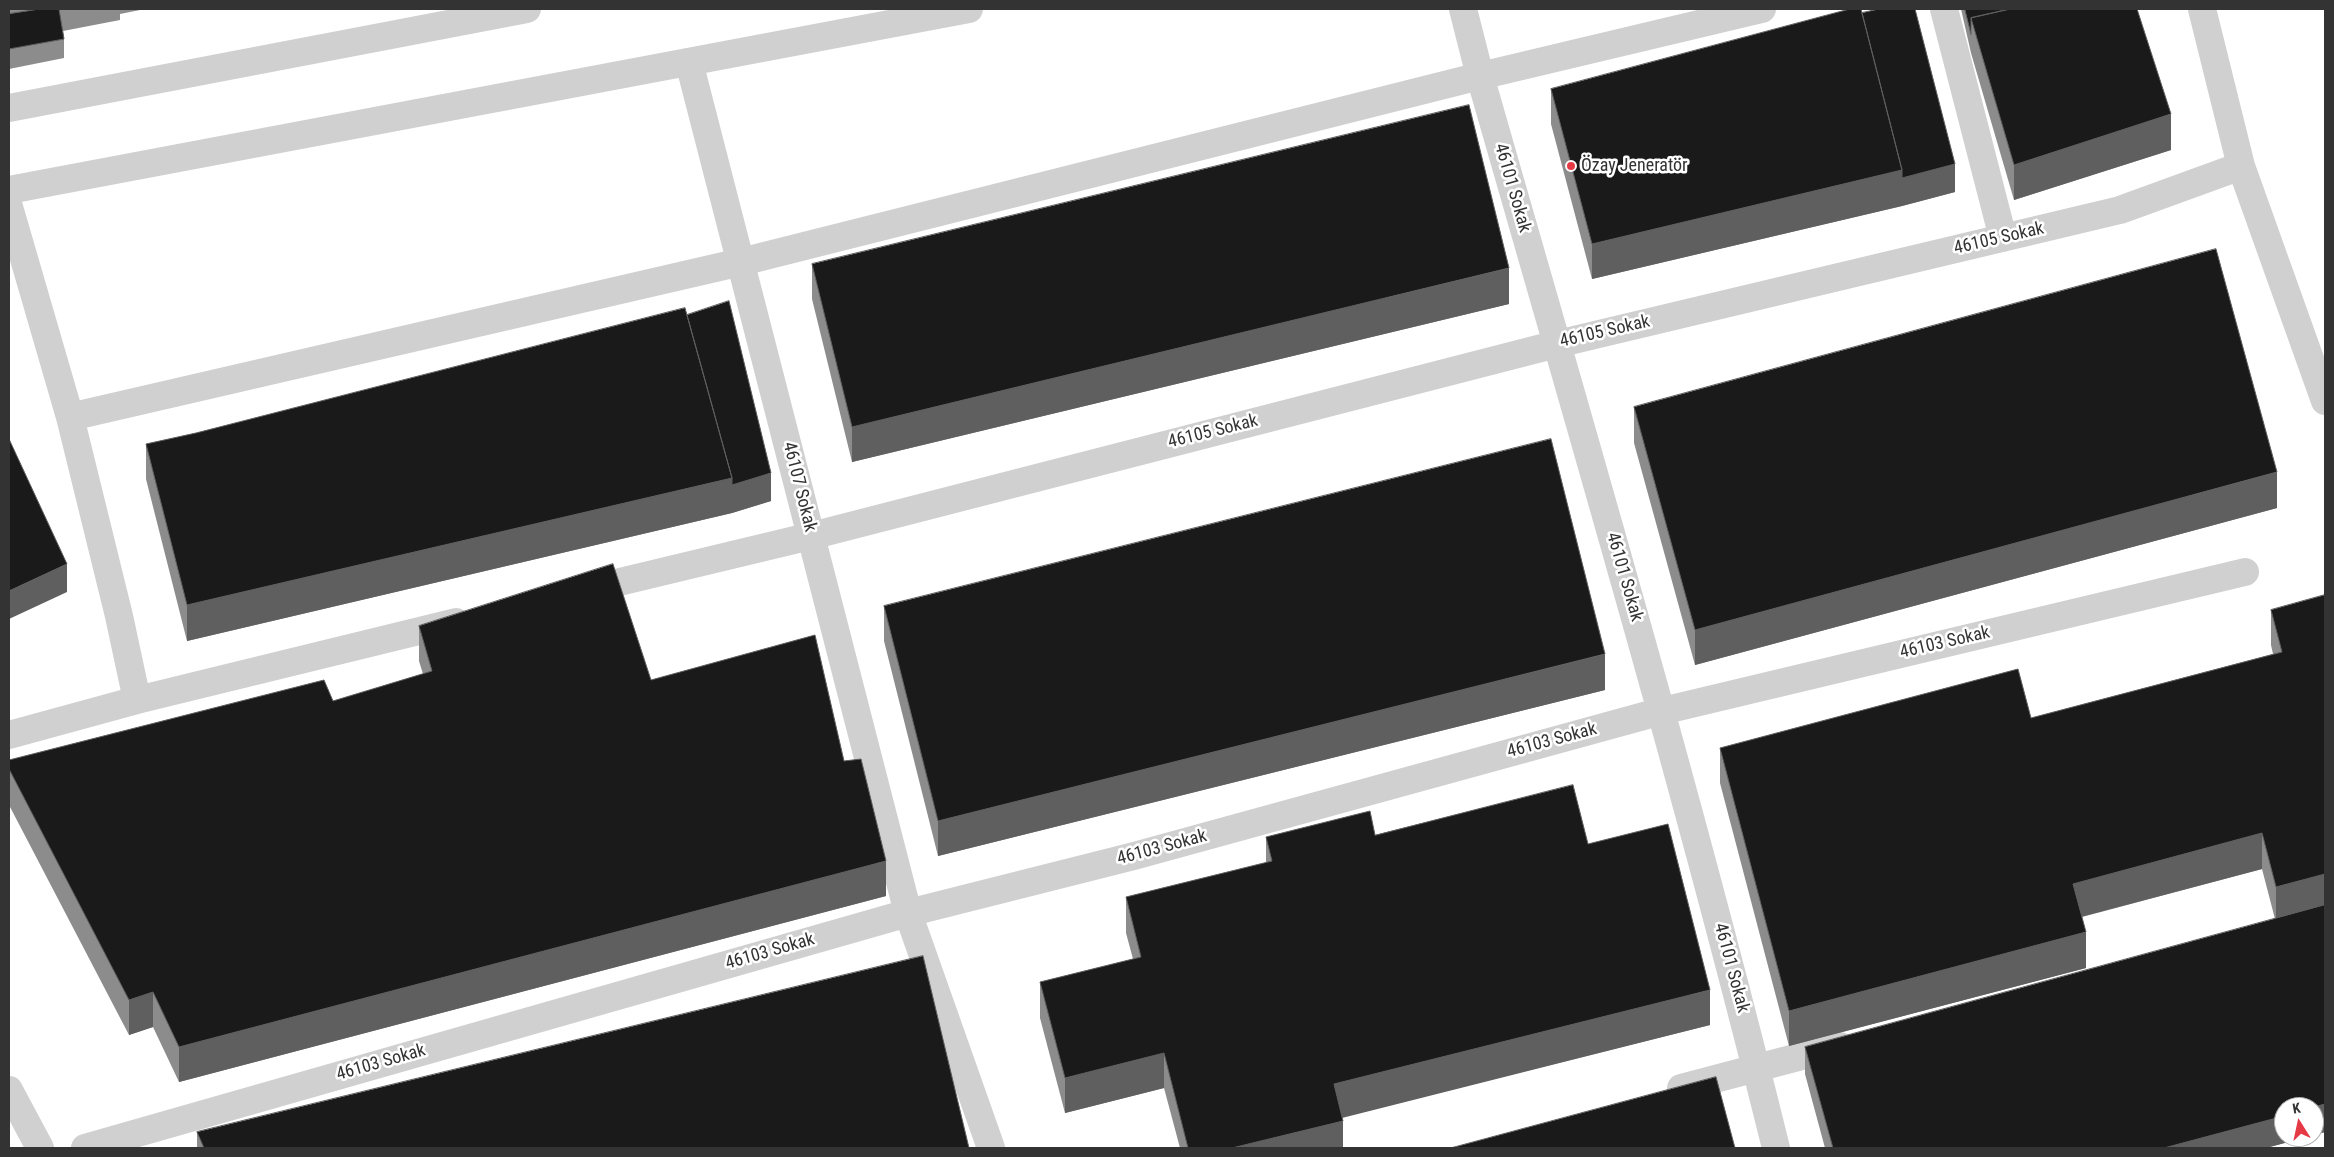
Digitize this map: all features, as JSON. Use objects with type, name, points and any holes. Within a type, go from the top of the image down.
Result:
[{"type":"street","points":[[9,108],[527,9]]},
{"type":"street","points":[[9,190],[969,9]]},
{"type":"street","name":"46101 Sokak","points":[[1463,9],[1480,76],[1662,710],[1735,980],[1776,1148]]},
{"type":"street","points":[[70,417],[740,262],[1480,76],[1762,9]]},
{"type":"street","points":[[1944,9],[2003,238]]},
{"type":"street","points":[[2202,9],[2241,166],[2325,402]]},
{"type":"street","name":"46107 Sokak","points":[[689,62],[908,913],[991,1148]]},
{"type":"street","name":"46105 Sokak","points":[[561,597],[811,536],[1557,344],[2120,210],[2241,166]]},
{"type":"street","points":[[9,207],[70,417],[119,616],[137,700]]},
{"type":"street","name":"46103 Sokak","points":[[84,1148],[908,913],[1134,856],[1662,710],[2245,572]]},
{"type":"street","points":[[9,735],[137,700],[484,616]]},
{"type":"street","points":[[1661,1094],[1862,1041]]},
{"type":"street","points":[[9,1090],[40,1148]]},
{"type":"building","points":[[40,9],[59,9],[64,39],[9,49],[9,14]]},
{"type":"building","points":[[1850,9],[1861,9],[1902,170],[1592,244],[1551,89]]},
{"type":"building","points":[[1879,9],[1915,9],[1955,164],[1902,178],[1902,170],[1862,13]]},
{"type":"building","points":[[1965,9],[2010,9],[1971,18],[1971,34]]},
{"type":"building","points":[[2010,9],[2137,9],[2171,114],[2014,165],[1971,18]]},
{"type":"building","points":[[1469,105],[1509,268],[852,427],[812,264]]},
{"type":"building","points":[[2216,249],[2277,472],[1695,630],[1634,407]]},
{"type":"building","points":[[729,301],[771,473],[732,485],[732,478],[687,315]]},
{"type":"building","points":[[685,308],[732,478],[187,605],[146,444],[196,433]]},
{"type":"building","points":[[9,439],[67,564],[9,591]]},
{"type":"building","points":[[1551,439],[1605,654],[938,821],[884,606]]},
{"type":"building","points":[[613,564],[651,680],[815,635],[844,761],[861,759],[886,861],[179,1047],[153,992],[129,1000],[9,769],[9,760],[324,680],[333,701],[432,671],[419,626]]},
{"type":"building","points":[[2325,595],[2325,874],[2276,887],[2262,833],[2073,884],[2086,932],[1789,1011],[1720,748],[2018,669],[2031,718],[2282,652],[2271,610]]},
{"type":"building","points":[[1573,785],[1588,844],[1668,824],[1710,990],[1334,1084],[1343,1121],[1232,1148],[1188,1148],[1164,1053],[1065,1078],[1040,982],[1141,957],[1126,897],[1272,861],[1266,837],[1370,811],[1375,835]]},
{"type":"building","points":[[2325,905],[2325,1104],[2324,1097],[2274,1097],[2274,1119],[2164,1148],[1833,1148],[1805,1047]]},
{"type":"building","points":[[923,956],[969,1148],[204,1148],[197,1132]]},
{"type":"building","points":[[1716,1077],[1735,1148],[1451,1148]]},
{"type":"place","name":"Özay Jeneratör","points":[[1571,166]]}]
